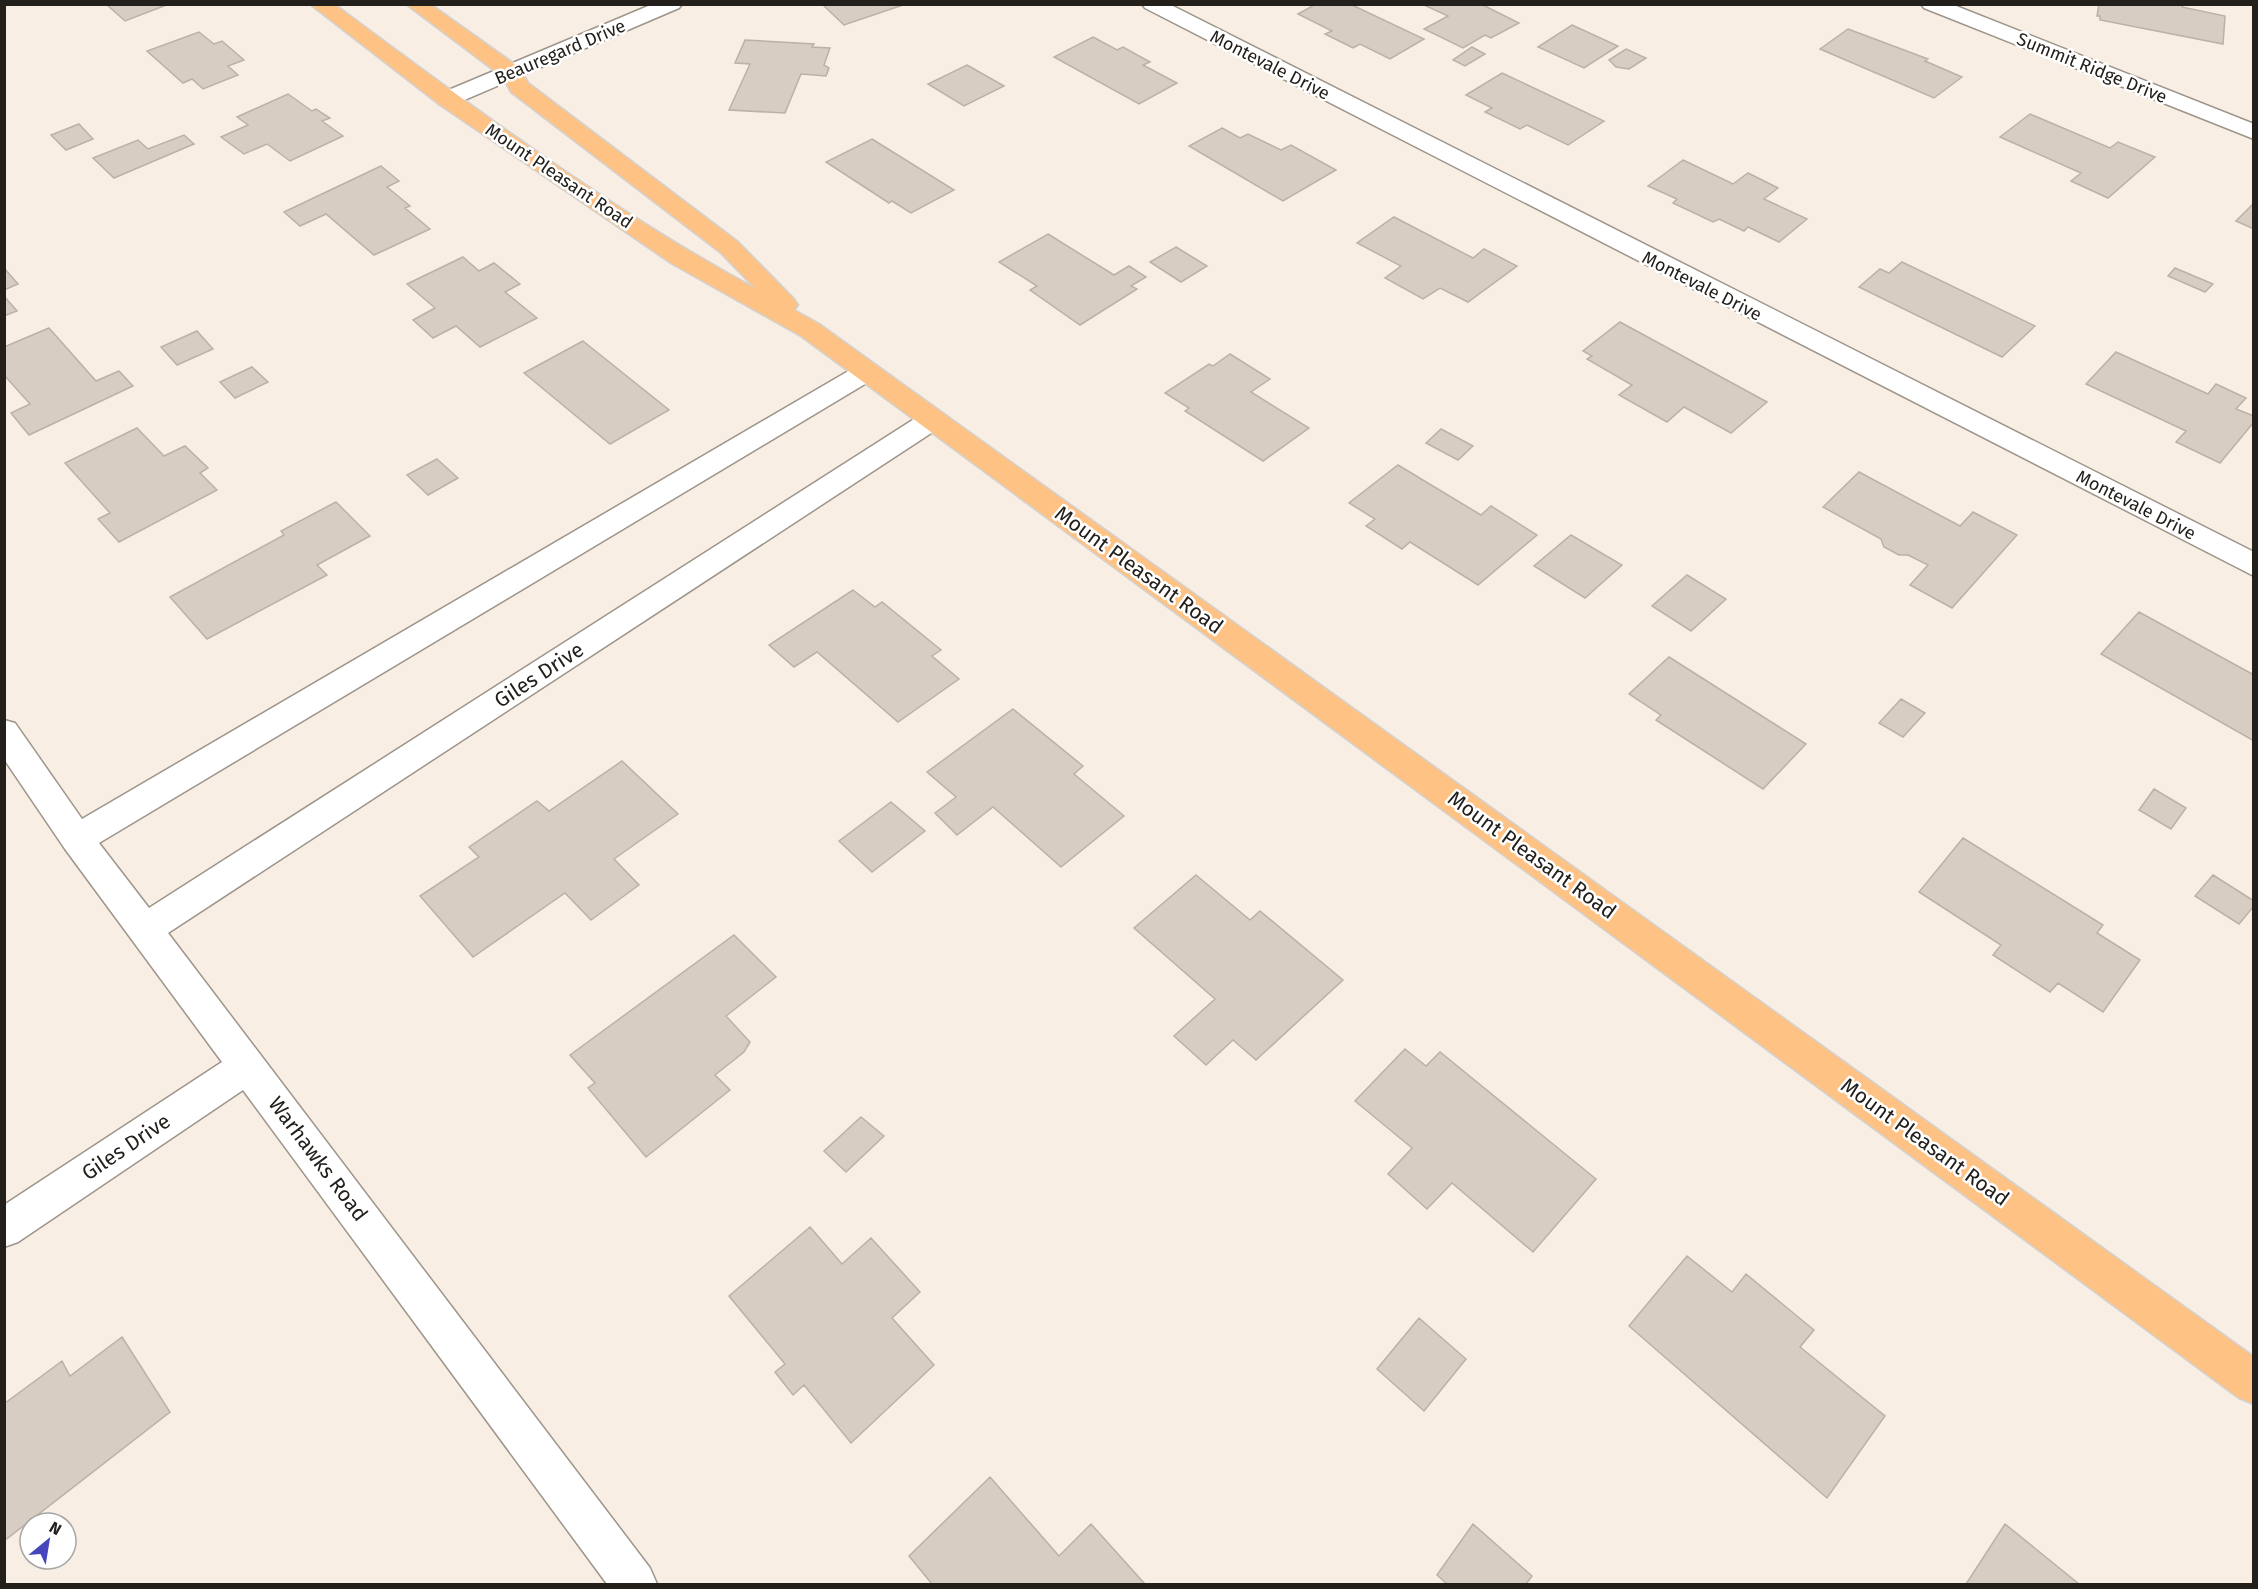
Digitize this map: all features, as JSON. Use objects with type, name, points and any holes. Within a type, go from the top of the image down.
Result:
[{"type":"highway","name":"Mount Pleasant Road","points":[[320,4],[447,99],[680,258],[810,330],[2253,1383]]},
{"type":"highway","name":"Mount Pleasant Road","points":[[416,4],[512,73],[519,87],[729,248],[810,330]]},
{"type":"street","name":"Beauregard Drive","points":[[447,99],[672,4]]},
{"type":"street","name":"Montevale Drive","points":[[1152,4],[2253,565]]},
{"type":"street","name":"Summit Ridge Drive","points":[[1931,4],[2253,132]]},
{"type":"street","points":[[78,839],[866,372]]},
{"type":"street","name":"Giles Drive","points":[[145,929],[932,420]]},
{"type":"street","name":"Warhawks Road","points":[[4,732],[78,839],[634,1584]]},
{"type":"street","name":"Giles Drive","points":[[4,1228],[248,1066]]},
{"type":"building","points":[[106,4],[169,4],[125,21]]},
{"type":"building","points":[[822,4],[906,4],[844,25]]},
{"type":"building","points":[[1316,4],[1350,4],[1424,39],[1390,59],[1360,44],[1353,48],[1325,34],[1332,31],[1298,14]]},
{"type":"building","points":[[1429,4],[1481,4],[1519,23],[1491,38],[1485,35],[1463,48],[1424,29],[1448,16],[1426,6]]},
{"type":"building","points":[[2099,4],[2182,4],[2182,7],[2225,16],[2223,44],[2100,20],[2100,16],[2097,16]]},
{"type":"building","points":[[1572,25],[1618,46],[1584,68],[1538,47]]},
{"type":"building","points":[[1848,29],[1928,59],[1925,61],[1962,77],[1934,98],[1820,49]]},
{"type":"building","points":[[199,32],[214,44],[222,41],[244,60],[228,66],[238,75],[203,89],[192,79],[183,83],[147,51]]},
{"type":"building","points":[[1093,37],[1117,50],[1123,47],[1150,62],[1143,65],[1177,83],[1139,104],[1054,57]]},
{"type":"building","points":[[745,40],[814,44],[812,47],[830,48],[824,65],[829,68],[826,76],[801,74],[785,113],[729,110],[750,64],[735,63]]},
{"type":"building","points":[[1472,47],[1485,54],[1465,66],[1453,60]]},
{"type":"building","points":[[1626,49],[1646,58],[1629,69],[1616,67],[1609,60]]},
{"type":"building","points":[[967,65],[1004,86],[964,106],[928,84]]},
{"type":"building","points":[[1502,73],[1604,121],[1568,145],[1527,125],[1520,129],[1485,112],[1492,108],[1466,95]]},
{"type":"building","points":[[288,94],[312,111],[316,109],[330,118],[322,121],[343,136],[290,161],[267,144],[244,154],[221,137],[248,125],[237,117]]},
{"type":"building","points":[[2030,114],[2110,148],[2118,142],[2155,157],[2108,198],[2071,181],[2081,173],[2000,137]]},
{"type":"building","points":[[79,124],[93,139],[66,150],[51,135]]},
{"type":"building","points":[[1222,128],[1240,138],[1248,134],[1281,150],[1291,145],[1336,170],[1283,201],[1189,146]]},
{"type":"building","points":[[184,135],[194,144],[114,178],[93,158],[138,140],[148,149]]},
{"type":"building","points":[[872,139],[954,190],[911,213],[892,201],[889,203],[826,162]]},
{"type":"building","points":[[1683,160],[1733,184],[1748,173],[1778,188],[1764,199],[1807,219],[1779,242],[1748,227],[1744,231],[1719,219],[1713,222],[1673,203],[1677,199],[1648,186]]},
{"type":"building","points":[[381,166],[399,181],[387,187],[410,206],[405,208],[430,229],[374,255],[326,214],[300,226],[284,212]]},
{"type":"building","points":[[2254,203],[2254,229],[2236,221]]},
{"type":"building","points":[[1394,217],[1473,258],[1484,249],[1517,266],[1468,302],[1440,288],[1423,299],[1385,278],[1401,266],[1357,243]]},
{"type":"building","points":[[1048,234],[1114,275],[1129,266],[1146,277],[1131,286],[1137,289],[1080,325],[1030,290],[1037,286],[999,262]]},
{"type":"building","points":[[1176,247],[1207,266],[1181,282],[1150,262]]},
{"type":"building","points":[[463,257],[479,271],[494,263],[520,284],[505,292],[537,318],[480,347],[456,326],[433,338],[413,320],[435,308],[407,284]]},
{"type":"building","points":[[1902,262],[2035,326],[2002,357],[1859,287],[1880,269],[1889,273]]},
{"type":"building","points":[[4,268],[18,284],[4,290]]},
{"type":"building","points":[[2175,268],[2213,284],[2205,292],[2168,276]]},
{"type":"building","points":[[4,296],[17,311],[4,316]]},
{"type":"building","points":[[1620,322],[1767,402],[1731,433],[1684,407],[1667,422],[1619,395],[1632,385],[1587,359],[1592,356],[1583,351]]},
{"type":"building","points":[[49,328],[96,381],[119,371],[133,386],[29,435],[11,413],[30,404],[4,375],[4,347]]},
{"type":"building","points":[[197,331],[213,349],[177,365],[161,347]]},
{"type":"building","points":[[583,341],[669,410],[610,444],[524,373]]},
{"type":"building","points":[[2116,352],[2208,394],[2216,384],[2246,398],[2236,409],[2254,416],[2254,422],[2220,463],[2176,442],[2186,431],[2086,384]]},
{"type":"building","points":[[1230,354],[1270,379],[1251,392],[1309,428],[1263,461],[1185,411],[1189,408],[1165,393],[1209,364],[1213,366]]},
{"type":"building","points":[[252,367],[268,382],[235,398],[220,382]]},
{"type":"building","points":[[137,428],[164,456],[185,446],[208,468],[200,473],[217,490],[119,542],[98,519],[110,513],[65,463]]},
{"type":"building","points":[[1441,429],[1473,446],[1458,460],[1426,443]]},
{"type":"building","points":[[437,459],[458,478],[428,495],[407,475]]},
{"type":"building","points":[[1398,465],[1481,515],[1491,506],[1537,535],[1478,585],[1410,542],[1402,549],[1366,526],[1375,519],[1349,503]]},
{"type":"building","points":[[1859,472],[1960,526],[1973,512],[2017,535],[1952,608],[1910,585],[1928,565],[1884,547],[1881,539],[1823,507]]},
{"type":"building","points":[[336,502],[370,536],[317,565],[327,575],[207,639],[170,597],[284,535],[281,531]]},
{"type":"building","points":[[1571,535],[1622,565],[1585,598],[1534,566]]},
{"type":"building","points":[[1687,575],[1726,599],[1691,631],[1652,606]]},
{"type":"building","points":[[853,590],[875,607],[882,602],[941,650],[932,656],[959,679],[898,722],[817,652],[794,667],[769,645]]},
{"type":"building","points":[[2139,612],[2254,675],[2254,741],[2101,654]]},
{"type":"building","points":[[1669,657],[1806,744],[1763,789],[1656,720],[1661,715],[1629,694]]},
{"type":"building","points":[[1901,699],[1925,713],[1903,737],[1879,723]]},
{"type":"building","points":[[1013,709],[1083,766],[1074,774],[1124,816],[1061,867],[993,807],[957,835],[935,813],[956,797],[927,772]]},
{"type":"building","points":[[622,761],[678,814],[614,859],[639,885],[591,920],[565,893],[473,957],[420,896],[479,857],[469,847],[537,801],[549,811]]},
{"type":"building","points":[[2154,789],[2186,808],[2171,829],[2139,810]]},
{"type":"building","points":[[891,802],[925,831],[872,872],[839,841]]},
{"type":"building","points":[[1963,838],[2103,925],[2097,933],[2140,960],[2103,1012],[2058,983],[2050,992],[1993,955],[2001,945],[1919,892]]},
{"type":"building","points":[[1196,875],[1250,920],[1260,911],[1343,980],[1256,1060],[1233,1040],[1206,1065],[1174,1036],[1215,999],[1134,928]]},
{"type":"building","points":[[2213,875],[2254,901],[2254,906],[2239,924],[2195,896]]},
{"type":"building","points":[[734,935],[776,977],[726,1016],[750,1042],[744,1052],[715,1075],[730,1090],[646,1157],[588,1088],[595,1083],[570,1055]]},
{"type":"building","points":[[1405,1049],[1426,1066],[1440,1052],[1596,1179],[1533,1252],[1452,1183],[1427,1209],[1388,1174],[1412,1148],[1355,1101]]},
{"type":"building","points":[[861,1117],[884,1136],[846,1172],[824,1151]]},
{"type":"building","points":[[810,1227],[842,1264],[871,1238],[920,1292],[892,1318],[934,1365],[851,1443],[804,1385],[793,1395],[775,1372],[785,1364],[729,1296]]},
{"type":"building","points":[[1687,1256],[1732,1292],[1746,1274],[1814,1330],[1800,1347],[1885,1416],[1827,1498],[1629,1326]]},
{"type":"building","points":[[1419,1318],[1466,1359],[1424,1411],[1377,1369]]},
{"type":"building","points":[[122,1337],[170,1412],[43,1511],[18,1511],[18,1530],[4,1541],[4,1404],[62,1361],[70,1376]]},
{"type":"building","points":[[990,1477],[1059,1556],[1091,1524],[1145,1584],[932,1584],[909,1556]]},
{"type":"building","points":[[1473,1524],[1532,1576],[1526,1584],[1447,1584],[1437,1575]]},
{"type":"building","points":[[2005,1524],[2079,1584],[1966,1584]]}]
